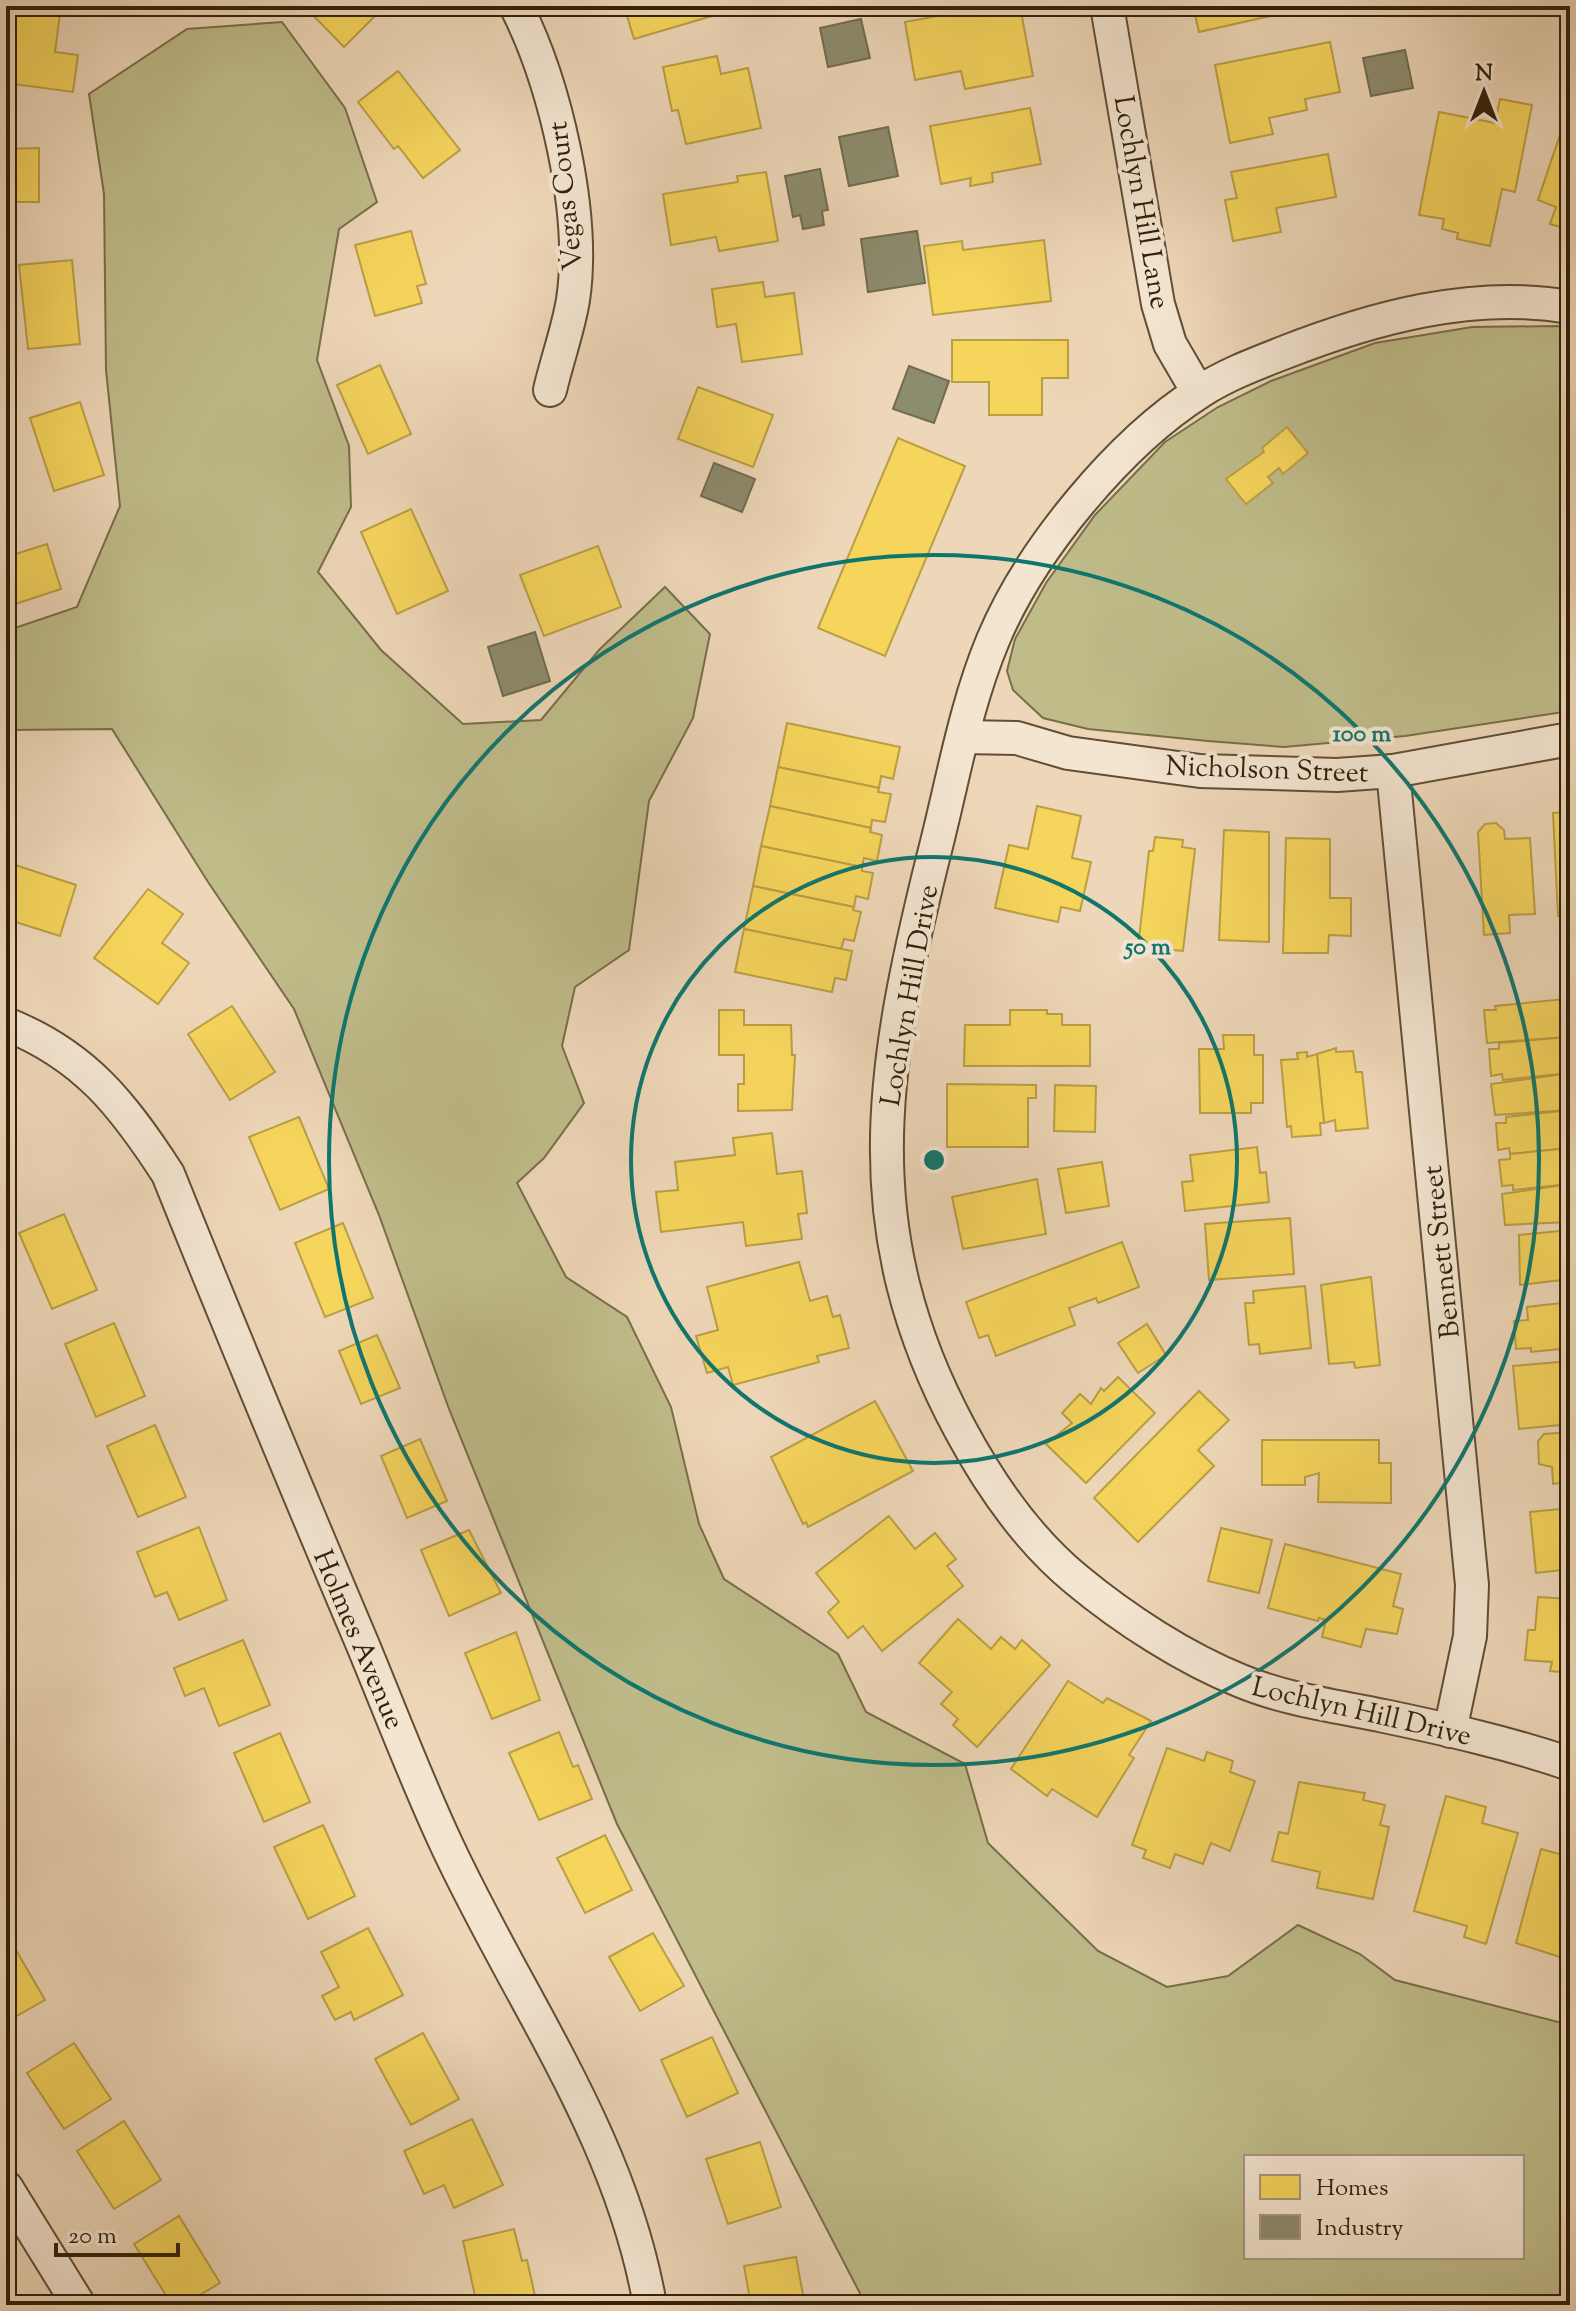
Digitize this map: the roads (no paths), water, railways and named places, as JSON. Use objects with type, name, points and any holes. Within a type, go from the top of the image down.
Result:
[{"type":"street","name":"Vegas Court","points":[[516,6],[540,58],[554,106],[574,235],[573,301],[550,390]]},
{"type":"street","name":"Lochlyn Hill Lane","points":[[1107,6],[1158,304],[1170,344],[1198,392]]},
{"type":"street","name":"Lochlyn Hill Drive","points":[[1570,307],[1472,304],[1396,315],[1325,336],[1237,372],[1198,392],[1114,463],[1046,544],[993,638],[963,737],[897,1025],[886,1102],[885,1178],[895,1254],[915,1335],[943,1398],[981,1469],[1024,1526],[1074,1578],[1124,1615],[1239,1681],[1310,1702],[1525,1749],[1570,1764]]},
{"type":"street","name":"Nicholson Street","points":[[963,737],[1017,738],[1068,753],[1200,771],[1337,775],[1393,771],[1570,739]]},
{"type":"street","name":"Bennett Street","points":[[1393,771],[1472,1585],[1470,1636],[1450,1731]]},
{"type":"street","name":"Holmes Avenue","points":[[6,1024],[59,1051],[102,1085],[139,1127],[168,1174],[443,1838],[591,2118],[620,2194],[650,2305]]},
{"type":"street","points":[[6,2187],[79,2305]]}]
